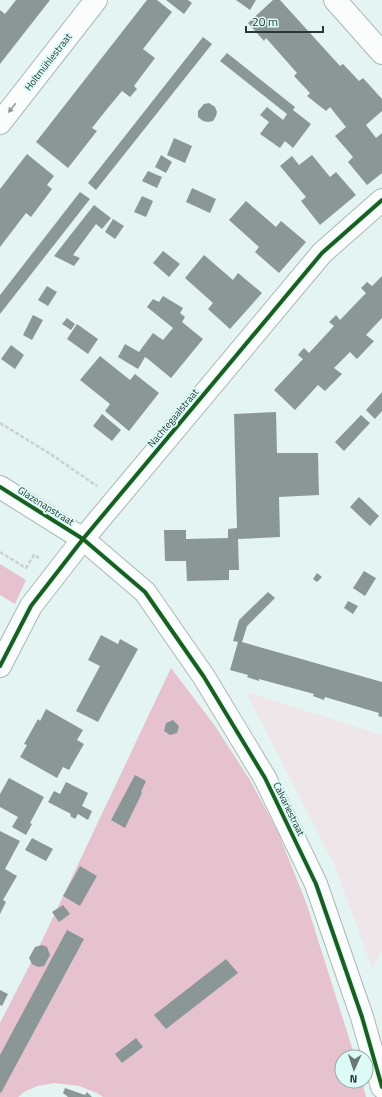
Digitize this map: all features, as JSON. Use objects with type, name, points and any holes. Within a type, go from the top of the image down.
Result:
[{"type":"street","name":"Holtmühlestraat","points":[[0,123],[96,0]]},
{"type":"street","points":[[335,0],[382,53]]},
{"type":"street","name":"Nachtegaalstraat","points":[[0,666],[31,606],[83,539],[322,253],[382,200]]},
{"type":"street","name":"Glazenapstraat","points":[[0,487],[83,539]]},
{"type":"street","name":"Calvariestraat","points":[[83,539],[145,592],[204,676],[264,778],[316,884],[362,1017],[382,1087]]},
{"type":"path","points":[[0,423],[52,455],[115,500]]},
{"type":"path","points":[[0,552],[26,568],[34,555],[60,569]]},
{"type":"shaded area","points":[[0,564],[26,580],[15,604],[0,595]]},
{"type":"shaded area","points":[[171,668],[215,726],[250,780],[278,832],[307,905],[352,1049],[334,1049],[334,1089],[364,1089],[366,1097],[103,1097],[79,1086],[55,1083],[37,1086],[24,1092],[18,1097],[0,1097],[0,1023],[38,949]]},
{"type":"shaded area","points":[[246,692],[382,735],[382,951],[372,968],[335,866]]},
{"type":"building","points":[[16,0],[50,0],[0,64],[0,10],[5,14]]},
{"type":"building","points":[[147,0],[157,0],[172,12],[143,49],[155,58],[134,86],[137,89],[130,97],[122,91],[107,109],[92,128],[97,131],[68,168],[36,142]]},
{"type":"building","points":[[166,0],[188,0],[192,3],[184,14]]},
{"type":"building","points":[[236,0],[256,0],[250,10]]},
{"type":"building","points":[[273,0],[280,0],[340,66],[343,64],[359,81],[363,78],[382,99],[382,111],[366,125],[376,138],[382,133],[382,173],[367,185],[348,162],[353,157],[335,136],[346,127],[330,107],[326,111],[307,96],[310,93],[294,76],[297,73],[266,38],[264,41],[248,23]]},
{"type":"building","points":[[203,37],[212,44],[96,190],[88,183]]},
{"type":"building","points":[[227,53],[295,107],[293,110],[311,124],[293,148],[285,141],[280,148],[260,134],[269,122],[260,115],[267,107],[283,120],[287,114],[220,61]]},
{"type":"building","points":[[209,103],[215,107],[217,112],[213,121],[208,122],[203,121],[198,117],[198,111],[204,104]]},
{"type":"building","points":[[174,138],[192,146],[185,163],[167,155]]},
{"type":"building","points":[[27,154],[54,176],[47,185],[52,189],[31,217],[26,213],[0,247],[0,189]]},
{"type":"building","points":[[161,155],[172,162],[166,173],[155,167]]},
{"type":"building","points":[[312,155],[330,177],[336,172],[356,195],[320,225],[301,201],[306,197],[280,166],[292,156],[299,165]]},
{"type":"building","points":[[148,171],[162,177],[157,188],[142,181]]},
{"type":"building","points":[[192,188],[216,199],[210,213],[186,202]]},
{"type":"building","points":[[80,192],[90,199],[0,314],[0,295]]},
{"type":"building","points":[[142,196],[153,201],[146,217],[134,212]]},
{"type":"building","points":[[246,201],[276,227],[281,221],[306,242],[279,273],[255,252],[259,247],[229,220]]},
{"type":"building","points":[[94,205],[111,218],[102,229],[96,224],[73,255],[80,258],[74,266],[54,256]]},
{"type":"building","points":[[113,219],[124,226],[115,239],[105,232]]},
{"type":"building","points":[[163,251],[180,264],[169,277],[153,263]]},
{"type":"building","points":[[204,255],[233,280],[238,273],[262,293],[230,329],[208,309],[213,303],[185,278]]},
{"type":"building","points":[[382,276],[382,318],[366,335],[374,341],[357,359],[350,352],[334,368],[342,374],[325,391],[318,385],[295,410],[274,390],[303,359],[298,355],[301,351],[304,348],[309,353],[334,326],[329,322],[336,315],[340,320],[366,293],[361,288],[367,282],[372,286]]},
{"type":"building","points":[[47,286],[57,292],[48,306],[38,300]]},
{"type":"building","points":[[163,296],[183,308],[180,313],[185,317],[182,322],[203,339],[171,378],[145,357],[138,369],[118,357],[125,344],[139,352],[153,333],[163,340],[173,328],[147,307],[153,299],[159,302]]},
{"type":"building","points":[[33,315],[43,320],[32,340],[23,335]]},
{"type":"building","points":[[67,318],[75,324],[71,330],[62,324]]},
{"type":"building","points":[[77,324],[98,339],[88,354],[67,339]]},
{"type":"building","points":[[11,345],[24,355],[15,369],[1,359]]},
{"type":"building","points":[[100,356],[130,380],[135,374],[159,393],[129,431],[105,411],[110,404],[80,380]]},
{"type":"building","points":[[382,392],[382,411],[375,419],[366,410]]},
{"type":"building","points":[[276,412],[277,453],[318,453],[319,495],[279,497],[280,537],[238,539],[239,570],[229,570],[229,580],[187,581],[186,561],[165,561],[164,530],[186,530],[186,539],[228,538],[228,529],[237,528],[234,414]]},
{"type":"building","points":[[102,414],[121,430],[112,441],[93,426]]},
{"type":"building","points":[[361,415],[370,423],[344,451],[335,442]]},
{"type":"building","points":[[359,497],[379,516],[370,526],[350,507]]},
{"type":"building","points":[[364,571],[376,578],[365,596],[353,588]]},
{"type":"building","points":[[317,573],[322,577],[317,582],[313,579]]},
{"type":"building","points":[[268,592],[275,598],[247,626],[242,642],[382,682],[382,717],[378,716],[379,713],[325,697],[324,700],[313,696],[314,694],[259,679],[259,681],[247,677],[248,675],[230,670],[238,642],[233,641],[239,620]]},
{"type":"building","points":[[348,601],[358,606],[353,614],[344,608]]},
{"type":"building","points":[[101,635],[118,644],[120,639],[138,649],[98,722],[76,711],[100,666],[88,660]]},
{"type":"building","points":[[46,709],[83,730],[77,740],[84,744],[69,770],[63,767],[57,778],[20,757],[27,745],[24,744],[38,719],[40,721]]},
{"type":"building","points":[[173,720],[179,726],[177,733],[170,735],[164,731],[166,723]]},
{"type":"building","points":[[135,775],[146,781],[141,792],[142,793],[125,828],[111,820]]},
{"type":"building","points":[[9,778],[44,797],[30,823],[32,824],[26,835],[12,827],[18,817],[0,807],[0,794]]},
{"type":"building","points":[[66,782],[88,793],[82,806],[92,811],[88,820],[78,814],[75,819],[70,816],[71,814],[48,802],[54,791],[60,794]]},
{"type":"building","points":[[0,831],[20,841],[5,869],[17,876],[3,900],[6,902],[0,914]]},
{"type":"building","points":[[32,838],[53,849],[46,861],[25,850]]},
{"type":"building","points":[[80,866],[97,876],[80,906],[63,896]]},
{"type":"building","points":[[63,905],[70,914],[59,922],[52,912]]},
{"type":"building","points":[[67,930],[84,939],[1,1093],[0,1055]]},
{"type":"building","points":[[42,945],[47,947],[50,955],[44,966],[38,967],[32,964],[29,958],[35,947]]},
{"type":"building","points":[[226,959],[238,973],[166,1029],[154,1015]]},
{"type":"building","points":[[0,990],[8,994],[2,1006],[0,1005]]},
{"type":"building","points":[[136,1038],[143,1047],[122,1063],[115,1054]]},
{"type":"building","points":[[65,1088],[85,1095],[87,1092],[92,1097],[68,1097],[63,1093]]},
{"type":"cycle path","points":[[0,666],[31,606],[83,539],[322,253],[382,200]]},
{"type":"cycle path","points":[[0,487],[83,539],[145,592],[204,677],[265,778],[316,884],[362,1017],[382,1087]]}]
